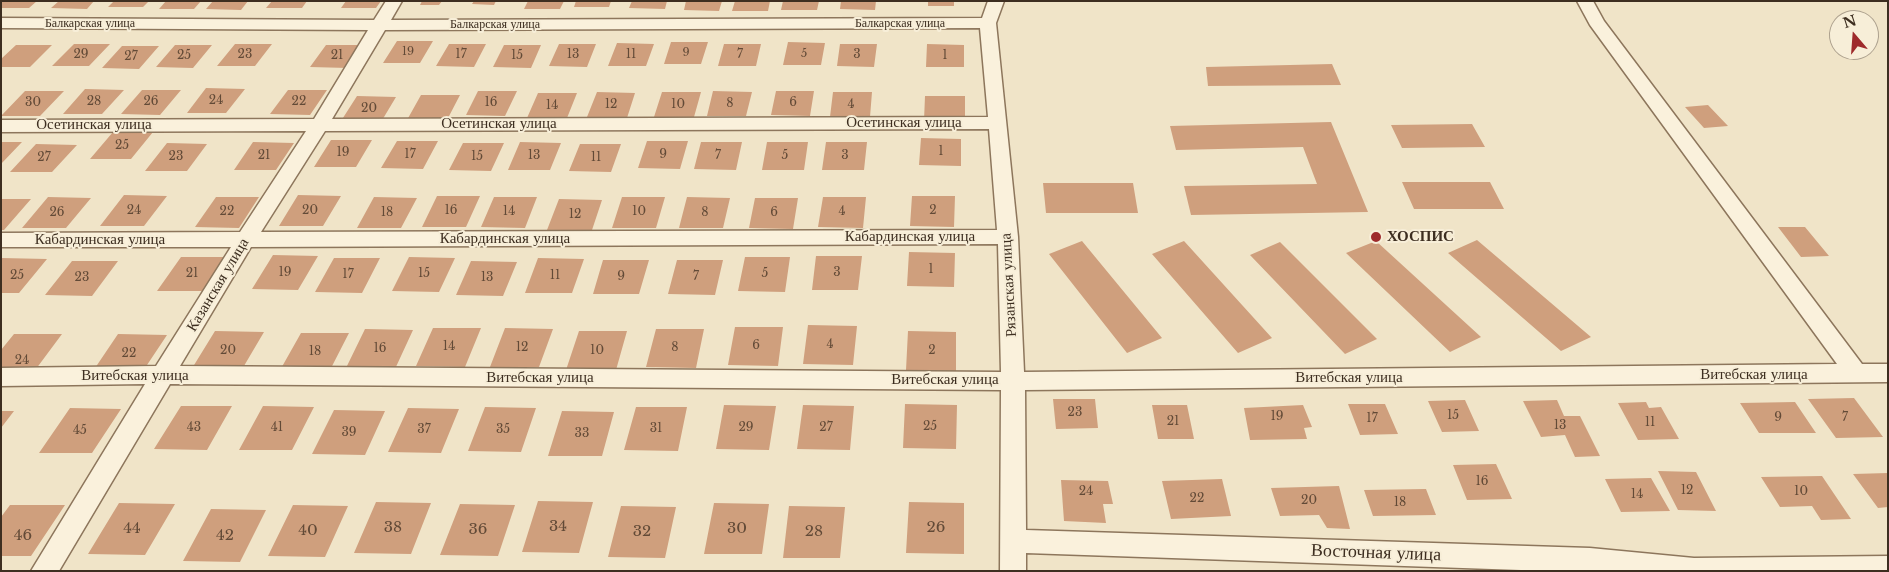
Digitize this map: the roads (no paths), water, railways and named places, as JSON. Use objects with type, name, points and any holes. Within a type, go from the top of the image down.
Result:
[{"type":"street","name":"Казанская улица","points":[[44,571],[245,240],[320,124],[394,1]]},
{"type":"street","name":"Рязанская улица","points":[[996,1],[988,23],[1008,237],[1013,381],[1014,571]]},
{"type":"street","points":[[1585,1],[1596,22],[1857,374]]},
{"type":"street","name":"Балкарская улица","points":[[1,23],[380,25],[988,23]]},
{"type":"street","name":"Осетинская улица","points":[[1,126],[998,123]]},
{"type":"street","name":"Кабардинская улица","points":[[1,240],[1008,237]]},
{"type":"street","name":"Витебская улица","points":[[1,377],[164,376],[1013,381],[1888,373]]},
{"type":"street","name":"Восточная улица","points":[[1014,541],[1590,560],[1694,570],[1888,568]]},
{"type":"place","name":"ХОСПИС","points":[[1376,237]]}]
